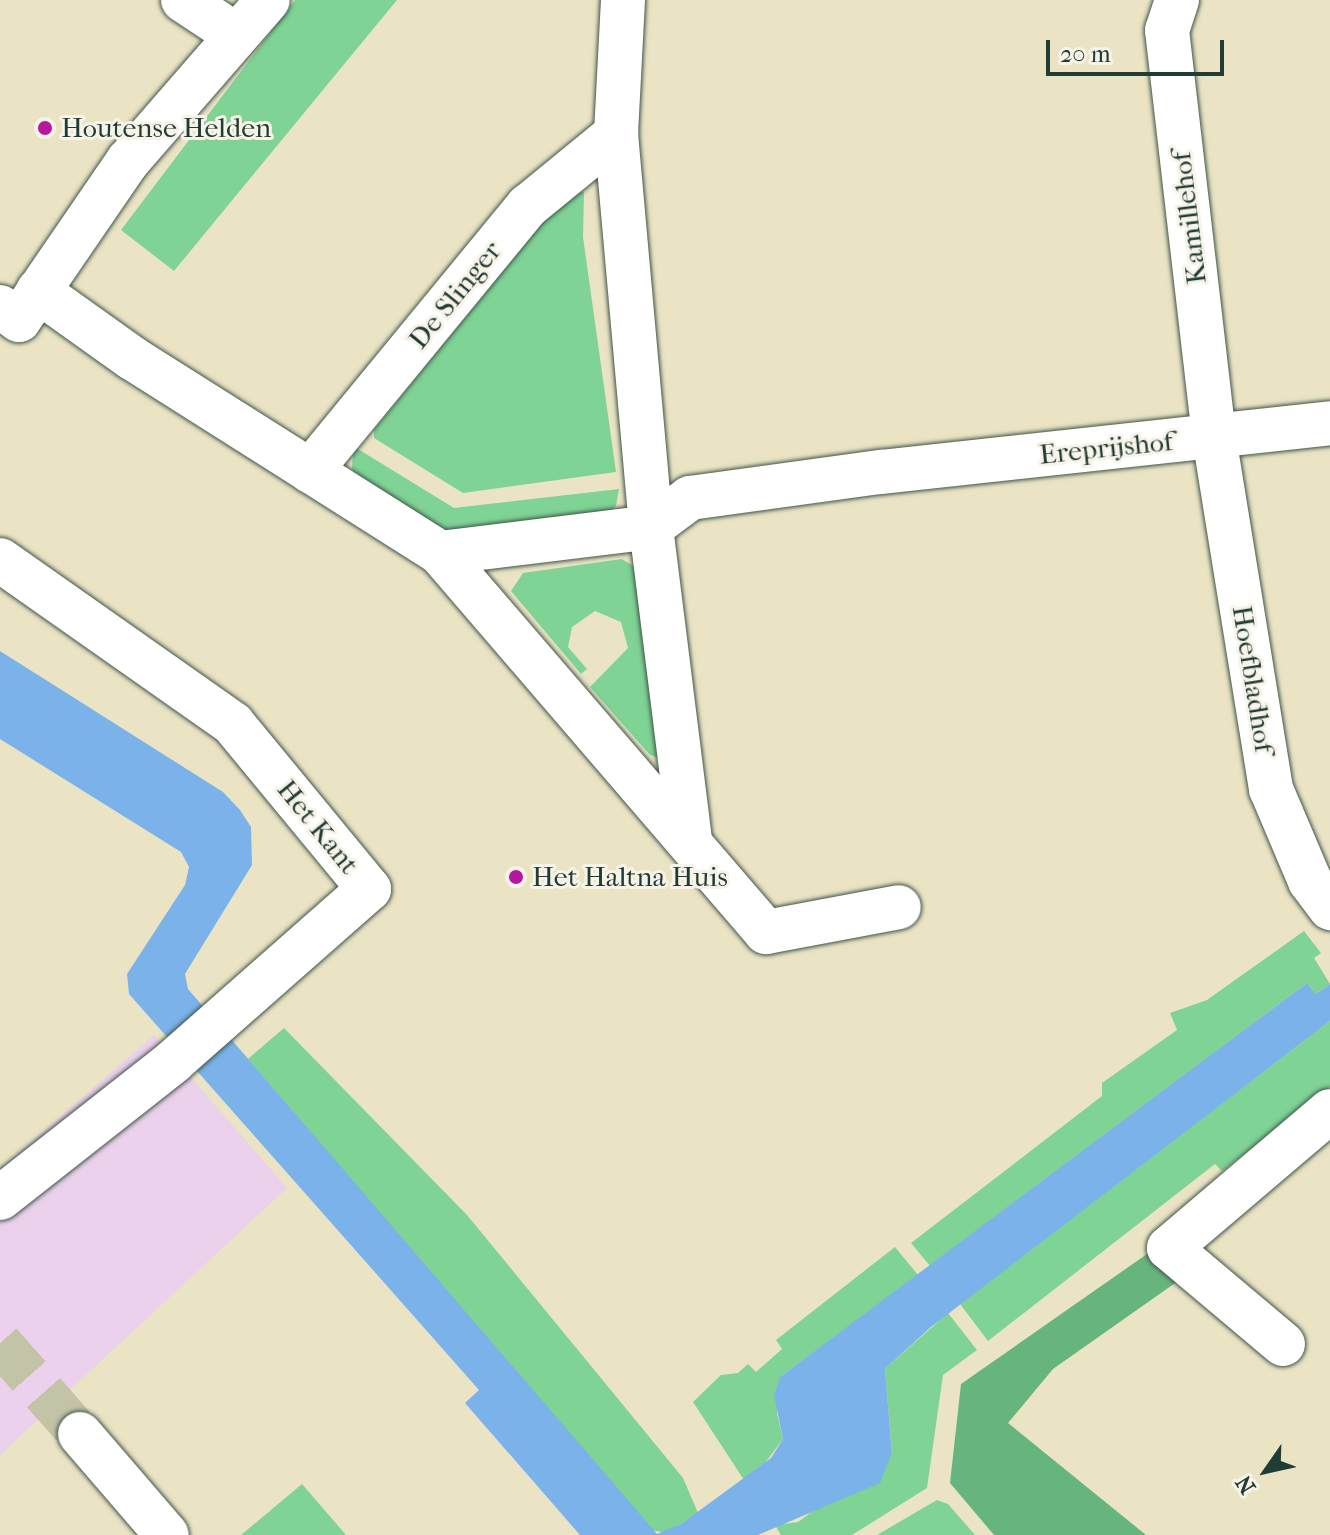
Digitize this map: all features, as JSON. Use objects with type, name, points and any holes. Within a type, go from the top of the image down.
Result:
[{"type":"street","points":[[183,0],[236,35]]},
{"type":"street","points":[[268,0],[128,161],[19,306],[310,471],[440,553],[690,839],[766,932],[899,907]]},
{"type":"street","points":[[623,0],[616,134],[651,527],[690,839]]},
{"type":"street","name":"Kamillehof","points":[[1177,0],[1167,30],[1214,437]]},
{"type":"street","name":"De Slinger","points":[[310,471],[528,206],[616,134]]},
{"type":"street","name":"Ereprijshof","points":[[651,527],[690,498],[881,472],[1330,423]]},
{"type":"street","name":"Hoefbladhof","points":[[1214,437],[1271,789],[1310,881],[1330,908]]},
{"type":"street","points":[[440,553],[651,527]]},
{"type":"street","name":"Het Kant","points":[[0,560],[233,724],[369,889],[173,1062],[0,1198]]},
{"type":"street","points":[[1283,1344],[1169,1248],[1330,1111]]},
{"type":"street","points":[[80,1434],[167,1535]]},
{"type":"shaded area","points":[[154,1035],[287,1188],[0,1455],[0,1169]]},
{"type":"green space","points":[[295,0],[397,0],[174,271],[121,230]]},
{"type":"green space","points":[[567,192],[584,192],[583,237],[616,472],[463,493],[374,438],[374,430]]},
{"type":"green space","points":[[358,449],[454,508],[619,489],[616,506],[607,515],[449,534],[356,477],[352,468],[353,451]]},
{"type":"green space","points":[[622,559],[638,569],[661,759],[650,755],[590,687],[628,648],[621,622],[595,611],[572,627],[568,647],[587,669],[581,674],[511,591],[523,573]]},
{"type":"green space","points":[[1304,931],[1321,953],[1314,958],[1330,984],[1316,994],[1307,983],[930,1266],[911,1243],[1102,1096],[1102,1083],[1177,1030],[1170,1013],[1207,1000]]},
{"type":"green space","points":[[1330,1021],[1330,1087],[1222,1171],[1215,1164],[988,1341],[960,1304]]},
{"type":"green space","points":[[284,1028],[467,1215],[683,1478],[698,1513],[667,1533],[650,1530],[248,1059]]},
{"type":"green space","points":[[895,1247],[918,1275],[780,1377],[777,1413],[783,1439],[759,1471],[744,1480],[693,1402],[721,1375],[738,1373],[748,1364],[756,1372],[782,1349],[776,1340]]},
{"type":"green space","points":[[1147,1254],[1178,1281],[1053,1369],[1008,1423],[1146,1535],[994,1535],[950,1483],[961,1384]]},
{"type":"green space","points":[[948,1313],[977,1350],[943,1375],[927,1488],[852,1535],[781,1535],[775,1525],[798,1522],[892,1452],[885,1369]]},
{"type":"green space","points":[[302,1484],[346,1535],[241,1535]]},
{"type":"green space","points":[[937,1500],[948,1504],[975,1535],[877,1535]]},
{"type":"water","points":[[0,651],[223,792],[240,810],[251,827],[252,865],[185,974],[188,989],[657,1534],[681,1524],[771,1458],[783,1439],[774,1395],[780,1377],[1307,983],[1316,994],[1330,984],[1330,1021],[931,1327],[885,1369],[892,1453],[880,1483],[758,1535],[580,1535],[465,1403],[479,1390],[129,994],[127,974],[185,885],[189,867],[181,852],[0,739]]},
{"type":"tunnel","points":[[0,1343],[80,1434]]},
{"type":"place","name":"Houtense Helden","points":[[45,128]]},
{"type":"place","name":"Het Haltna Huis","points":[[516,877]]}]
